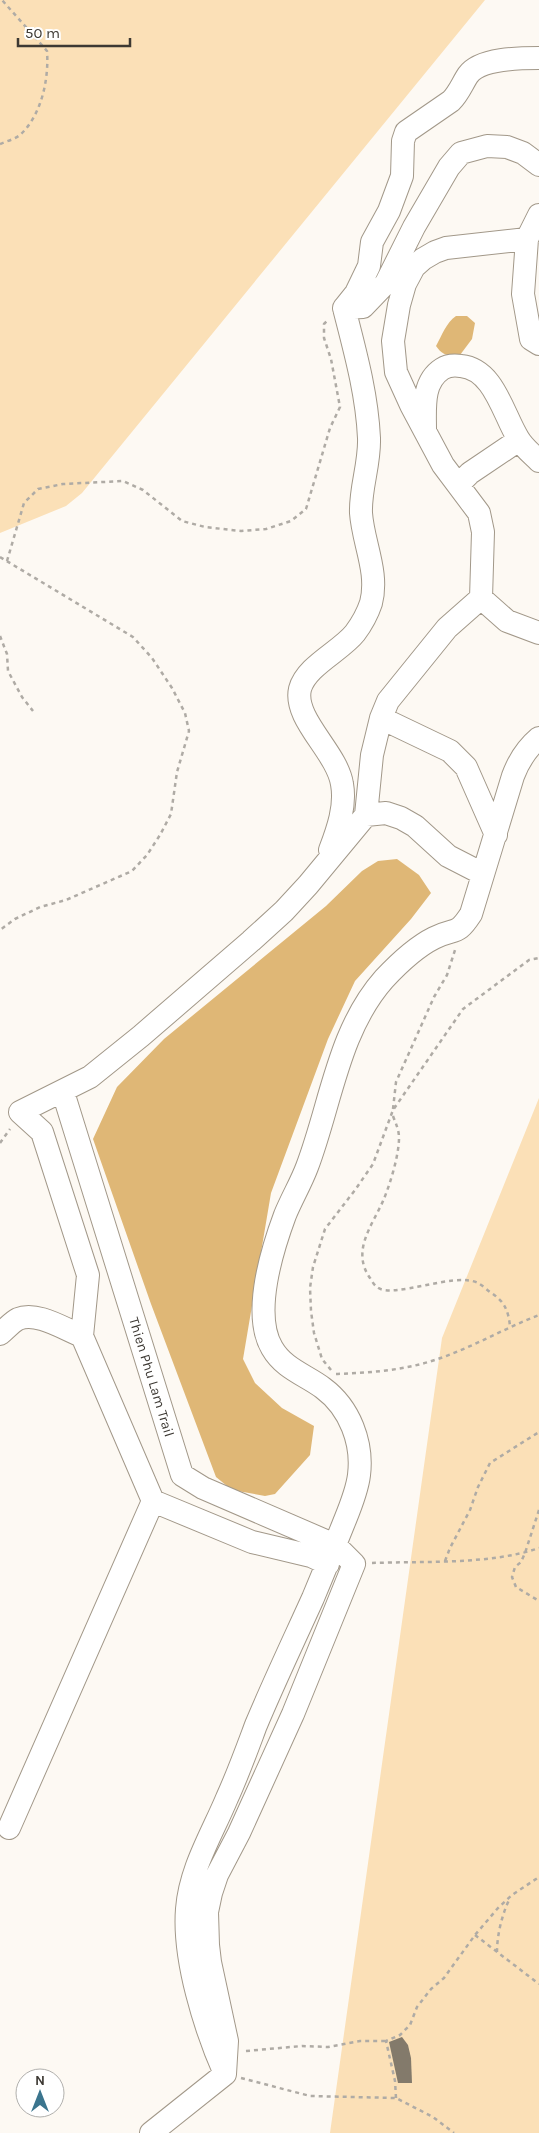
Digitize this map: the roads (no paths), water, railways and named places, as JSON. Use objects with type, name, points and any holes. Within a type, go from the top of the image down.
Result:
[{"type":"street","points":[[344,308],[356,293],[370,266],[372,242],[388,211],[402,176],[402,141],[406,132],[457,96],[469,73],[482,65],[516,58],[539,58]]},
{"type":"street","points":[[344,308],[363,307],[386,283],[435,191],[454,159],[461,153],[487,146],[507,147],[523,153],[539,165]]},
{"type":"street","points":[[539,215],[527,239],[523,294],[531,339],[539,344]]},
{"type":"street","points":[[331,1554],[310,1556],[252,1542],[153,1501],[82,1336],[88,1275],[42,1132],[20,1112],[90,1077],[213,974],[284,912],[366,815],[372,755],[381,718],[388,701],[446,628],[481,598],[483,532],[479,513],[443,465],[396,372],[393,341],[399,305],[405,284],[414,267],[435,252],[446,248],[485,242],[527,239]]},
{"type":"street","points":[[325,864],[339,826],[343,798],[342,783],[336,765],[327,748],[305,717],[300,702],[300,689],[306,676],[355,633],[371,602],[373,574],[363,533],[361,512],[361,492],[367,464],[369,439],[360,370],[344,308]]},
{"type":"street","points":[[425,430],[426,390],[438,371],[448,365],[463,366],[477,370],[488,380],[519,440],[539,461]]},
{"type":"street","points":[[458,485],[470,473],[519,440]]},
{"type":"street","points":[[481,598],[507,621],[539,633]]},
{"type":"street","points":[[381,718],[450,751],[466,767],[496,835]]},
{"type":"street","points":[[151,2133],[225,2074],[210,2042],[187,1941],[187,1910],[190,1886],[199,1861],[244,1760],[256,1725],[331,1554],[354,1496],[359,1474],[358,1442],[352,1424],[341,1405],[322,1387],[301,1376],[282,1362],[271,1348],[263,1322],[266,1287],[274,1249],[286,1214],[307,1168],[339,1063],[360,1011],[384,980],[411,953],[435,937],[461,929],[472,914],[519,761],[529,747],[539,738]]},
{"type":"street","points":[[366,815],[386,813],[401,818],[415,826],[448,856],[483,874]]},
{"type":"street","name":"Thien Phu Lam Trail","points":[[63,1092],[182,1475],[203,1488],[354,1564],[293,1714],[217,1875],[211,1893],[207,1926],[210,1962],[227,2048],[225,2074]]},
{"type":"street","points":[[0,1334],[18,1319],[30,1317],[82,1336]]},
{"type":"street","points":[[9,1828],[153,1501]]}]
